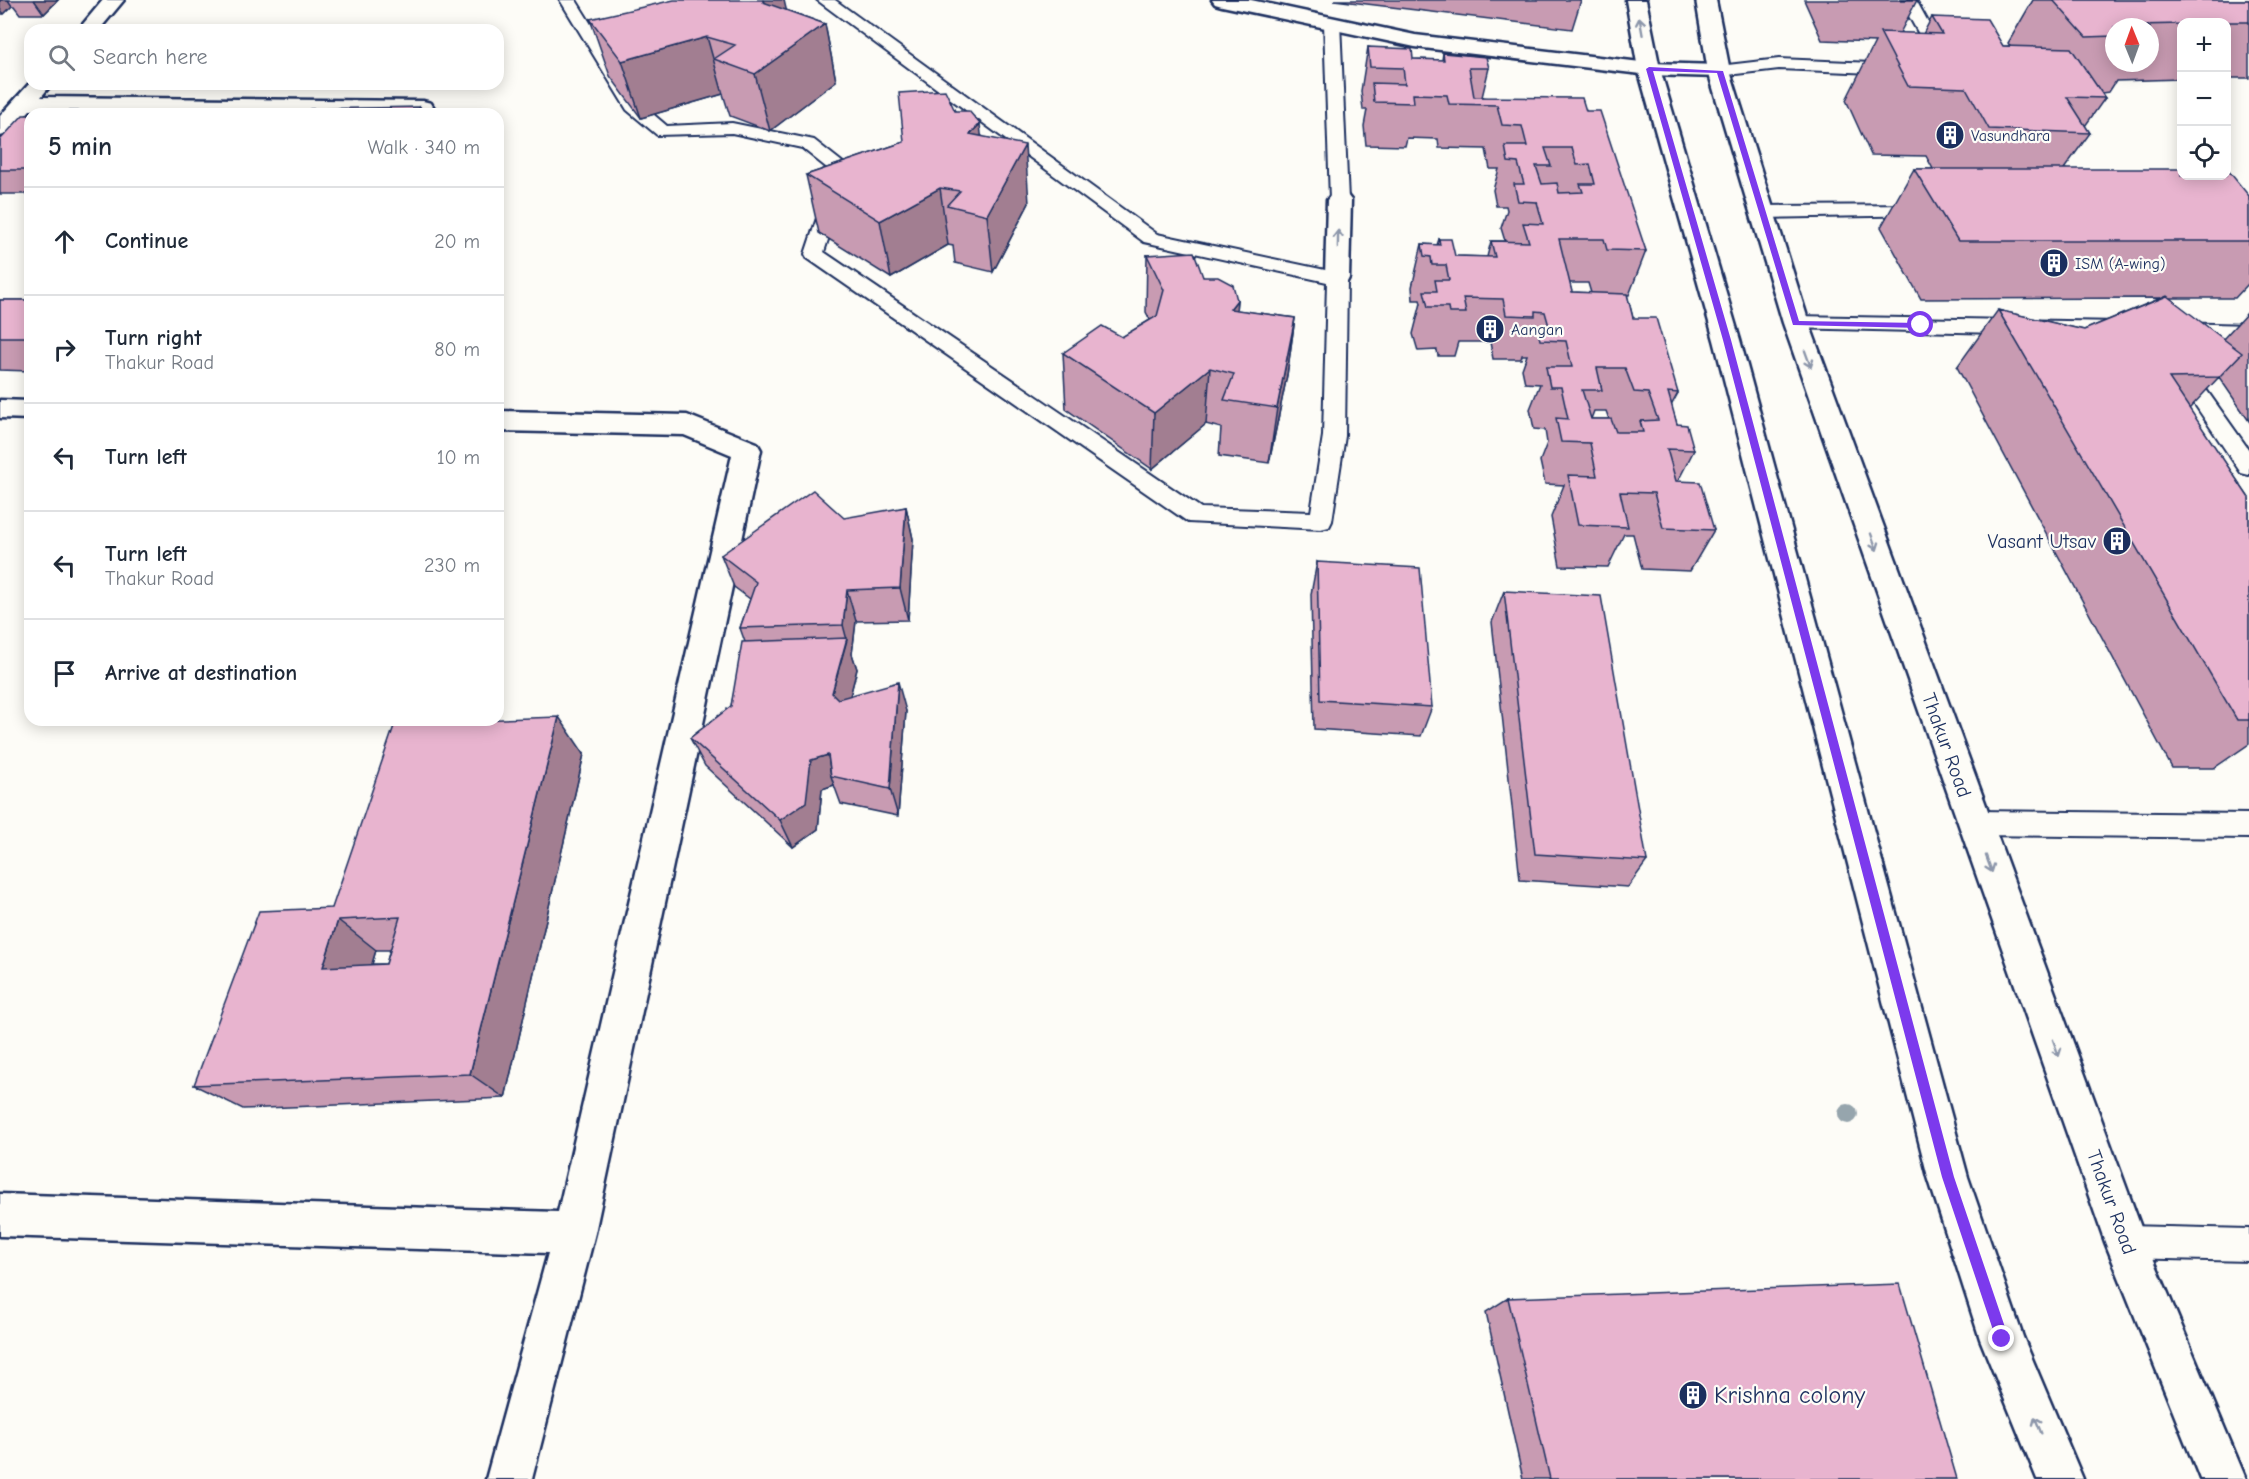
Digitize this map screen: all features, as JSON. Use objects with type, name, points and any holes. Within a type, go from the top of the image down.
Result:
[{"type":"street","points":[[93,24],[114,0]]},
{"type":"street","points":[[1222,0],[1415,42],[1649,69],[1719,71]]},
{"type":"street","points":[[1636,0],[1649,69],[1727,340],[1948,1177],[2002,1339],[2060,1479]]},
{"type":"street","name":"Thakur Road","points":[[1706,0],[1719,71],[1764,212],[1796,323],[2126,1242],[2223,1479]]},
{"type":"street","points":[[0,129],[36,90]]},
{"type":"street","points":[[24,103],[423,108]]},
{"type":"street","points":[[1337,278],[1339,200]]},
{"type":"street","points":[[0,409],[24,410]]},
{"type":"street","points":[[504,421],[687,425],[747,450],[574,1233],[509,1479]]},
{"type":"street","points":[[0,1215],[574,1233]]},
{"type":"lane","points":[[568,0],[633,106],[663,131],[732,128],[808,144],[836,166],[830,206],[814,254],[1196,516],[1321,521],[1334,435],[1337,278],[1150,238],[825,0]]},
{"type":"lane","points":[[1719,71],[1779,64],[1947,70],[1908,0]]},
{"type":"lane","points":[[1332,23],[1339,200]]},
{"type":"lane","points":[[1764,212],[1940,212]]},
{"type":"lane","points":[[1796,323],[2152,333],[2249,332]]},
{"type":"lane","points":[[2152,333],[2249,467]]},
{"type":"lane","points":[[1975,823],[2249,826]]},
{"type":"lane","points":[[2126,1242],[2249,1245]]},
{"type":"building","points":[[674,0],[763,0],[763,2],[825,24],[755,74],[714,59],[735,45],[707,37],[622,61],[590,19]]},
{"type":"building","points":[[2053,0],[2249,0],[2249,22],[2231,22],[2231,18],[2177,18],[2177,24],[2159,24],[2159,18],[2105,18],[2105,36],[2086,37]]},
{"type":"building","points":[[1932,17],[1987,19],[2003,46],[2071,48],[2105,98],[2067,97],[2090,133],[1989,129],[1966,88],[1908,86],[1880,32],[1942,34]]},
{"type":"building","points":[[1368,47],[1412,49],[1413,59],[1444,60],[1443,53],[1486,57],[1489,68],[1469,68],[1474,97],[1582,98],[1586,111],[1600,111],[1646,251],[1607,250],[1604,239],[1559,239],[1572,292],[1627,294],[1633,318],[1656,318],[1678,393],[1668,392],[1677,424],[1687,425],[1694,450],[1667,449],[1676,481],[1700,482],[1714,530],[1663,528],[1654,493],[1620,492],[1628,527],[1578,525],[1568,475],[1597,476],[1590,443],[1561,442],[1556,418],[1568,419],[1561,387],[1550,387],[1546,367],[1572,367],[1566,341],[1540,340],[1537,326],[1549,326],[1545,312],[1535,311],[1535,316],[1506,315],[1503,299],[1463,298],[1466,313],[1449,313],[1448,307],[1428,307],[1424,291],[1437,291],[1435,280],[1449,280],[1446,265],[1432,265],[1431,257],[1424,256],[1422,244],[1440,245],[1439,239],[1451,239],[1455,256],[1495,257],[1491,241],[1529,242],[1523,223],[1543,224],[1537,202],[1518,201],[1514,184],[1524,184],[1518,163],[1508,162],[1505,146],[1527,146],[1522,126],[1502,125],[1497,105],[1449,104],[1447,95],[1413,94],[1414,103],[1374,102],[1372,83],[1405,84],[1403,68],[1370,67]],"holes":[[[1545,148],[1572,148],[1577,165],[1590,164],[1595,184],[1580,184],[1583,192],[1559,193],[1557,183],[1542,184],[1536,166],[1551,166]],[[1597,368],[1625,368],[1634,392],[1648,393],[1658,420],[1640,421],[1643,432],[1616,432],[1611,419],[1591,419],[1582,390],[1602,390]]]},
{"type":"building","points":[[945,90],[955,111],[969,111],[980,124],[970,134],[1025,145],[987,215],[947,205],[960,191],[940,188],[880,221],[806,175],[904,142],[899,93]]},
{"type":"building","points":[[420,107],[420,108],[365,108]]},
{"type":"building","points":[[24,115],[24,170],[0,170],[0,140]]},
{"type":"building","points":[[1914,169],[2177,169],[2177,180],[2231,180],[2231,174],[2249,196],[2249,241],[1958,241]]},
{"type":"building","points":[[1194,252],[1203,277],[1218,277],[1233,285],[1237,300],[1230,309],[1295,318],[1277,408],[1224,400],[1234,374],[1210,368],[1154,413],[1063,353],[1102,326],[1122,337],[1157,316],[1164,290],[1147,255]]},
{"type":"building","points":[[2167,296],[2242,353],[2219,377],[2169,378],[2249,498],[2249,720],[2237,720],[1998,310],[2084,330]]},
{"type":"building","points":[[0,300],[24,300],[24,337],[0,337]]},
{"type":"building","points":[[813,490],[844,518],[906,507],[900,588],[847,590],[843,625],[740,628],[756,582],[721,555]]},
{"type":"building","points":[[1317,562],[1420,568],[1432,707],[1320,700]]},
{"type":"building","points":[[1504,591],[1601,596],[1647,861],[1535,854]]},
{"type":"building","points":[[847,638],[832,693],[838,699],[898,682],[890,789],[831,776],[828,755],[811,760],[806,802],[780,820],[690,738],[731,706],[742,642]]},
{"type":"building","points":[[559,717],[470,1074],[194,1085],[259,911],[332,908],[394,726],[504,726],[504,719]],"holes":[[[400,917],[386,964],[323,967],[338,920]]]},
{"type":"building","name":"Krishna colony","points":[[1900,1284],[1957,1479],[1550,1479],[1508,1298]]},
{"type":"place","name":"Vasundhara","points":[[1950,135]]},
{"type":"place","name":"ISM (A-wing)","points":[[2054,263]]},
{"type":"place","name":"Aangan","points":[[1490,329]]},
{"type":"place","name":"Vasant Utsav","points":[[2117,541]]},
{"type":"place","name":"Krishna colony","points":[[1693,1395]]},
{"type":"route","points":[[1921,325],[1796,323],[1764,212],[1719,71],[1649,69],[1727,340],[1848,808],[1948,1177],[2002,1339]]}]
